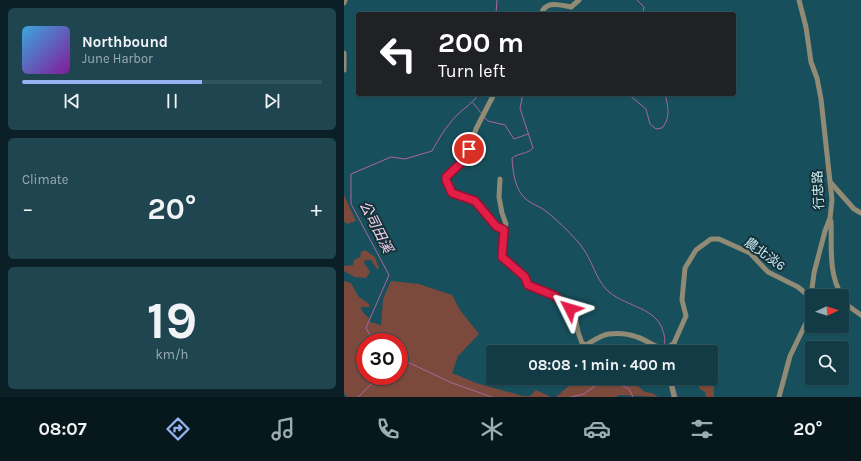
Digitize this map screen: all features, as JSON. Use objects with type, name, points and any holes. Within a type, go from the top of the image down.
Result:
[{"type":"street","points":[[542,12],[546,6],[551,4],[571,7],[579,0]]},
{"type":"street","name":"行忠路","points":[[799,0],[821,99],[832,200],[830,218],[821,245],[812,289]]},
{"type":"street","points":[[344,53],[344,70]]},
{"type":"street","points":[[493,96],[476,129],[466,158],[446,177],[446,180],[452,193],[475,201],[496,226],[504,230]]},
{"type":"street","points":[[500,179],[499,197],[506,224],[504,230],[502,257],[509,265],[520,272],[530,288],[555,296],[570,309],[575,316],[582,343],[586,345],[604,335],[620,334],[637,337],[663,348],[674,343]]},
{"type":"street","points":[[831,183],[854,209],[861,213]]},
{"type":"street","points":[[830,218],[831,267],[835,284],[838,289]]},
{"type":"street","name":"農北淡6","points":[[674,343],[686,316],[682,300],[685,268],[696,250],[710,239],[719,239],[750,253],[768,272],[798,287],[805,293]]},
{"type":"street","points":[[849,306],[861,315]]},
{"type":"street","name":"行忠路","points":[[779,397],[790,356],[805,325]]},
{"type":"street","points":[[671,385],[674,397]]},
{"type":"shaded area","points":[[344,195],[356,221],[347,224],[344,221]]},
{"type":"shaded area","points":[[365,250],[375,257],[379,268],[377,269],[371,260],[365,260],[364,263],[370,272],[366,278],[355,277],[344,271],[344,266],[353,265],[354,260],[360,257],[361,252]]},
{"type":"shaded area","points":[[344,281],[351,283],[358,296],[369,304],[369,307],[361,307],[370,322],[381,325],[383,299],[391,281],[419,284],[452,295],[460,310],[479,334],[458,356],[452,373],[476,383],[523,396],[530,396],[536,390],[551,397],[347,397],[344,393]]},
{"type":"shaded area","points":[[570,385],[636,385],[645,392],[652,393],[658,397],[620,395],[615,397],[556,397]]},
{"type":"shaded area","points":[[698,385],[714,385],[714,397],[706,397],[705,392],[700,389]]},
{"type":"waterway","name":"公司田溪","points":[[496,12],[497,0]]},
{"type":"waterway","points":[[637,0],[644,7],[643,12]]},
{"type":"waterway","name":"公司田溪","points":[[369,333],[366,328],[389,275],[351,204],[351,174],[391,157],[405,159],[432,151],[452,120],[477,96]]},
{"type":"waterway","points":[[523,96],[520,108],[533,148],[512,158],[517,187],[527,200],[552,216],[575,238],[585,252],[606,289],[620,299],[645,310],[658,321],[664,335],[664,345]]},
{"type":"waterway","points":[[630,96],[646,109],[650,124],[656,129],[662,128],[667,120],[668,108],[665,96]]},
{"type":"waterway","points":[[473,103],[482,114]]},
{"type":"waterway","points":[[484,117],[488,121],[505,125],[514,139],[528,134]]},
{"type":"waterway","name":"公司田溪","points":[[408,362],[452,383],[492,397]]},
{"type":"waterway","name":"公司田溪","points":[[571,397],[584,394],[602,381],[613,381],[629,389],[633,397]]},
{"type":"waterway","points":[[358,397],[371,385]]},
{"type":"waterway","points":[[674,385],[677,397]]},
{"type":"route","points":[[469,149],[466,158],[446,177],[452,193],[475,201],[496,226],[504,230],[502,257],[509,265],[525,277],[530,288],[555,296],[570,309]]}]
